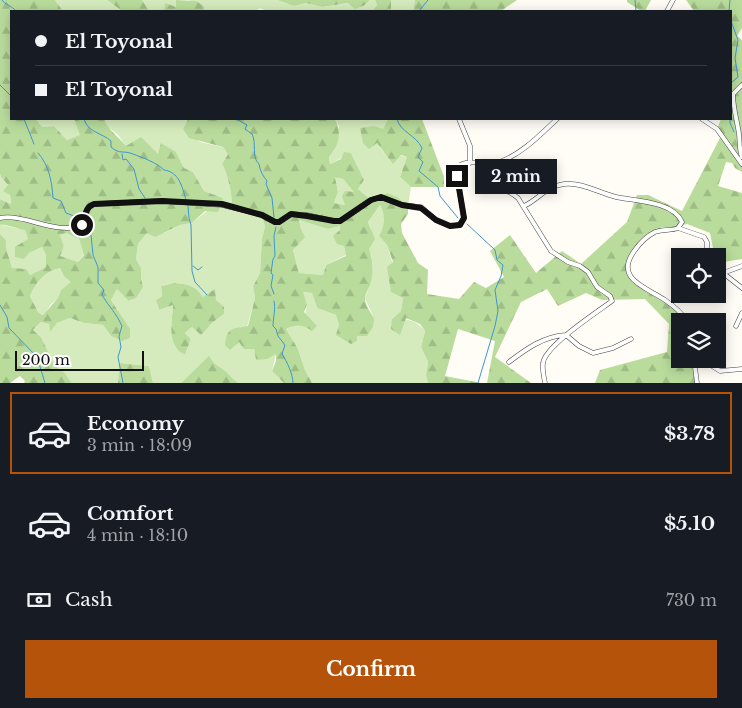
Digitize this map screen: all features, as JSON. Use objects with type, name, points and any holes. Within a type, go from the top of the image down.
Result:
[{"type":"street","points":[[742,85],[733,94],[733,103],[742,157]]},
{"type":"street","points":[[459,120],[470,146],[470,163]]},
{"type":"street","points":[[0,218],[12,218],[52,226],[78,227],[82,225],[89,206],[94,204],[162,201],[232,206],[262,215],[275,222],[279,222],[291,214],[340,221],[371,200],[381,197],[402,205],[421,208],[440,222],[456,226],[464,218],[458,183],[458,170],[462,164],[495,164],[530,145],[555,120]]},
{"type":"street","points":[[704,120],[717,129],[742,164]]},
{"type":"street","points":[[478,164],[479,171],[485,180],[511,192],[524,206],[551,251],[588,272],[596,287],[610,296],[612,301],[566,335],[549,352],[543,362],[545,383]]},
{"type":"street","points":[[524,206],[540,194],[557,186],[576,184],[617,197],[642,200],[661,206],[681,219],[681,225],[678,228]]},
{"type":"street","points":[[680,313],[676,308],[637,282],[627,270],[631,256],[651,234],[678,228],[704,236],[707,248]]},
{"type":"street","points":[[726,272],[742,266]]},
{"type":"street","points":[[726,275],[742,288]]},
{"type":"street","points":[[736,326],[742,313]]},
{"type":"street","points":[[509,362],[525,350],[556,336],[566,335],[578,346],[593,353],[613,348],[631,339]]},
{"type":"street","points":[[695,368],[697,383]]},
{"type":"street","points":[[716,368],[720,371],[742,369]]},
{"type":"green space","points":[[0,0],[55,0],[62,10],[10,10],[10,120],[37,120],[42,127],[54,126],[67,140],[80,135],[74,120],[104,120],[126,146],[141,137],[158,154],[161,143],[176,152],[184,168],[193,172],[204,191],[223,198],[218,212],[205,211],[192,223],[180,225],[155,237],[147,233],[138,244],[136,259],[141,268],[143,287],[136,298],[129,301],[117,289],[111,300],[130,329],[130,338],[122,341],[111,336],[103,325],[84,323],[70,318],[57,323],[50,332],[49,324],[41,322],[33,330],[41,337],[55,366],[64,372],[72,383],[24,383],[25,381],[20,376],[10,383],[0,383],[0,234],[6,240],[12,268],[26,269],[30,275],[46,267],[46,255],[42,247],[29,253],[24,259],[15,257],[15,247],[28,239],[25,230],[0,225],[0,199],[11,204],[10,195],[3,191],[8,185],[1,177]],"holes":[[[66,233],[79,239],[84,255],[78,262],[60,256],[64,246],[60,235]],[[60,268],[64,276],[71,282],[61,290],[58,298],[43,315],[38,312],[30,296],[35,286],[42,278],[55,269]]]},
{"type":"green space","points":[[55,0],[107,0],[121,10],[62,10]]},
{"type":"green space","points":[[107,0],[142,0],[148,10],[121,10]]},
{"type":"green space","points":[[142,0],[176,0],[176,7],[165,4],[164,10],[148,10]]},
{"type":"green space","points":[[176,0],[196,1],[204,6],[204,10],[164,10],[165,3],[176,7]]},
{"type":"green space","points":[[189,0],[277,0],[294,6],[306,3],[322,7],[349,3],[365,5],[370,0],[375,0],[377,5],[373,10],[264,10],[260,8],[257,10],[204,10],[204,6]]},
{"type":"green space","points":[[277,0],[370,0],[365,5],[355,9],[348,3],[322,7],[306,3],[294,6]]},
{"type":"green space","points":[[375,0],[391,0],[391,10],[373,10],[377,5]]},
{"type":"green space","points":[[391,0],[415,0],[413,10],[391,10]]},
{"type":"green space","points":[[415,0],[517,0],[502,10],[413,10]]},
{"type":"green space","points":[[627,0],[651,0],[646,10],[639,10],[627,2]]},
{"type":"green space","points":[[686,0],[742,0],[742,28],[737,36],[742,40],[742,172],[735,168],[732,163],[726,162],[718,186],[742,193],[742,259],[726,262],[726,248],[713,248],[710,233],[687,224],[662,227],[638,246],[627,266],[633,280],[664,299],[679,313],[671,313],[671,368],[695,368],[697,383],[595,383],[600,370],[667,352],[669,324],[645,299],[602,300],[586,293],[558,306],[547,289],[521,302],[495,357],[531,383],[487,383],[495,341],[458,329],[445,376],[481,383],[428,383],[426,375],[428,362],[421,347],[425,331],[420,324],[406,318],[400,335],[391,329],[392,319],[401,311],[403,298],[391,292],[387,267],[393,262],[387,245],[379,236],[384,220],[380,205],[368,222],[375,239],[369,249],[372,271],[365,300],[374,318],[373,327],[367,336],[357,336],[357,341],[351,344],[336,335],[339,325],[336,315],[317,308],[312,293],[303,292],[307,305],[304,312],[317,326],[312,331],[299,326],[286,329],[298,349],[305,370],[312,383],[284,383],[272,371],[276,361],[276,354],[267,359],[256,360],[254,349],[244,349],[239,342],[230,350],[225,345],[227,335],[231,330],[248,326],[255,298],[253,286],[260,273],[262,238],[265,227],[262,215],[232,206],[229,184],[222,164],[228,154],[223,147],[189,138],[183,129],[188,120],[335,120],[339,134],[337,144],[329,157],[330,164],[341,159],[344,152],[351,153],[364,180],[358,189],[371,200],[387,193],[397,197],[408,206],[408,214],[401,224],[402,233],[418,263],[428,270],[427,294],[459,299],[474,282],[486,288],[504,277],[490,251],[510,235],[536,273],[562,251],[581,264],[627,222],[637,195],[648,195],[682,211],[721,136],[717,129],[721,120],[732,120],[732,10],[693,10]],"holes":[[[335,177],[343,179],[354,192],[345,191],[342,196],[345,205],[334,203],[338,192]],[[299,220],[328,229],[340,226],[340,230],[333,236],[337,244],[344,246],[346,256],[326,265],[323,275],[299,273],[293,250],[305,237]]]},
{"type":"green space","points":[[37,120],[74,120],[81,135],[67,140],[54,126],[42,127]]},
{"type":"green space","points":[[104,120],[188,120],[183,129],[200,142],[223,147],[228,154],[222,164],[229,184],[232,206],[262,215],[265,227],[262,238],[260,273],[253,286],[255,298],[247,327],[240,327],[239,341],[254,349],[256,360],[276,354],[272,371],[284,383],[239,383],[214,366],[209,357],[181,383],[153,383],[149,366],[121,363],[118,383],[72,383],[64,372],[55,366],[41,337],[33,330],[41,322],[49,324],[50,331],[57,323],[70,318],[84,323],[103,325],[111,336],[118,310],[111,300],[117,289],[130,301],[136,298],[141,279],[141,268],[136,259],[138,244],[147,233],[164,233],[180,225],[192,223],[223,198],[204,191],[193,172],[184,168],[176,152],[158,155],[126,146],[118,135],[107,126]],"holes":[[[175,283],[188,285],[203,297],[216,300],[223,307],[224,314],[201,334],[192,327],[185,333],[191,339],[185,355],[179,351],[173,340],[171,326],[173,305],[159,310],[156,300],[162,296],[161,286]]]},
{"type":"green space","points":[[336,120],[388,120],[377,143],[384,153],[407,157],[400,177],[411,187],[408,206],[387,193],[371,200],[358,189],[364,180],[351,153],[330,164],[329,157],[334,151],[339,126]]},
{"type":"green space","points":[[388,120],[422,120],[448,187],[411,187],[400,177],[407,157],[401,155],[393,164],[377,143],[369,149],[363,143],[360,128],[374,126],[383,129]]},
{"type":"green space","points":[[0,174],[8,185],[11,204],[0,199]]},
{"type":"green space","points":[[335,177],[343,179],[355,193],[346,205],[334,203],[338,192]]},
{"type":"green space","points":[[380,205],[384,220],[379,236],[387,245],[403,298],[401,311],[392,319],[410,321],[418,324],[425,331],[421,347],[428,362],[426,375],[428,383],[312,383],[305,370],[298,349],[286,329],[296,325],[303,325],[307,305],[302,292],[312,293],[317,308],[336,315],[339,325],[357,336],[374,318],[365,299],[372,270],[372,258],[369,248],[371,229],[368,222]]},
{"type":"green space","points":[[299,220],[328,229],[340,226],[346,255],[326,265],[323,275],[299,273],[293,250],[304,237]]},
{"type":"green space","points":[[0,225],[25,229],[29,253],[42,247],[46,255],[46,267],[30,275],[12,268],[6,240],[0,234]]},
{"type":"green space","points":[[66,233],[79,239],[84,254],[78,262],[59,256],[64,246],[60,235]]},
{"type":"green space","points":[[60,268],[72,282],[61,290],[58,299],[51,304],[44,315],[38,312],[30,296],[42,278],[55,269]]},
{"type":"green space","points":[[175,283],[191,286],[198,290],[203,297],[215,289],[216,300],[224,307],[224,314],[201,335],[192,327],[185,333],[191,339],[185,355],[175,346],[173,340],[171,327],[173,305],[159,310],[156,300],[162,296],[161,286]]},
{"type":"green space","points":[[209,356],[215,364],[239,383],[181,383]]},
{"type":"green space","points":[[120,363],[149,366],[153,383],[118,383]]},
{"type":"waterway","points":[[2,0],[15,10]]},
{"type":"waterway","points":[[420,10],[428,0]]},
{"type":"waterway","points":[[635,0],[636,10]]},
{"type":"waterway","points":[[729,10],[730,0]]},
{"type":"waterway","points":[[732,24],[738,40],[735,58],[738,77],[732,82]]},
{"type":"waterway","points":[[0,85],[10,95]]},
{"type":"waterway","points":[[24,120],[34,144]]},
{"type":"waterway","points":[[84,120],[91,130],[111,141],[111,147],[114,149],[145,159],[173,174],[179,180],[186,200]]},
{"type":"waterway","points":[[238,120],[247,125],[245,129],[252,134],[255,158],[267,181],[266,184],[272,198],[274,217]]},
{"type":"waterway","points":[[398,120],[401,127],[422,148],[418,157],[423,162],[419,171],[438,187],[440,196],[458,218]]},
{"type":"waterway","points":[[730,120],[734,132]]},
{"type":"waterway","points":[[38,153],[45,163],[49,174],[53,198],[61,201],[66,213],[74,216],[79,222]]},
{"type":"waterway","points":[[122,154],[123,160],[126,159],[134,169],[139,189],[145,198]]},
{"type":"waterway","points":[[188,206],[191,225],[192,271],[195,282],[207,295]]},
{"type":"waterway","points":[[467,224],[495,250],[497,260],[503,265],[495,290],[498,311],[495,326],[478,383]]},
{"type":"waterway","points":[[274,294],[271,286],[273,275],[271,273],[275,256],[274,236],[276,227]]},
{"type":"waterway","points":[[85,230],[91,235],[93,255],[98,267],[98,283],[104,290],[102,295],[122,326],[119,336],[121,347],[118,357],[123,383]]},
{"type":"waterway","points":[[193,266],[198,270],[202,267]]},
{"type":"waterway","points":[[274,301],[273,326],[285,345],[282,354],[288,364],[293,383]]},
{"type":"waterway","points":[[0,305],[7,317],[9,328],[37,357],[45,383]]},
{"type":"route","points":[[82,225],[86,211],[89,206],[94,204],[162,201],[222,204],[262,215],[275,222],[282,221],[291,214],[340,221],[371,200],[381,197],[402,205],[421,208],[436,220],[450,226],[456,226],[460,225],[464,218],[457,176]]}]
